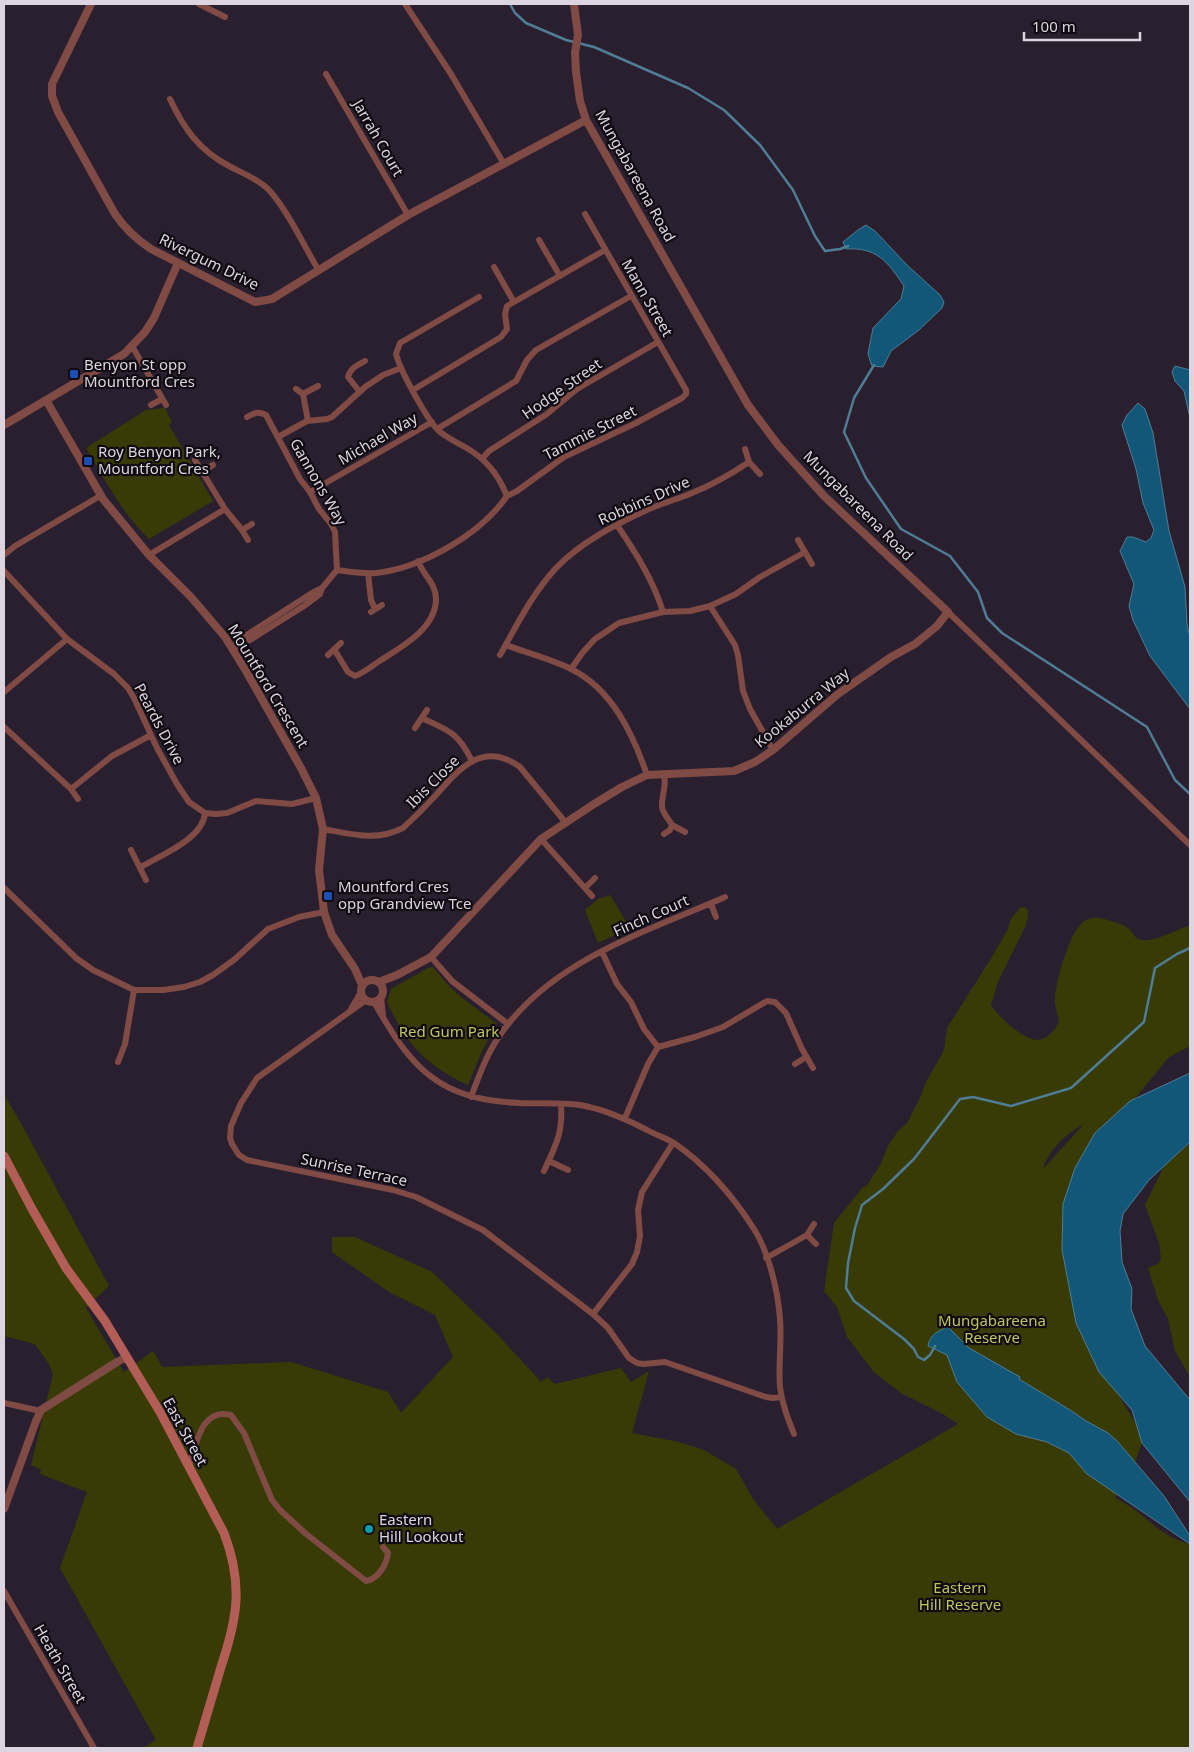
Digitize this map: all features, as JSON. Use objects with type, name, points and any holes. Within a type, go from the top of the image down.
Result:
[{"type":"main road","name":"East Street","points":[[4,1156],[66,1268],[105,1321],[127,1357],[189,1466],[224,1533],[231,1552],[235,1574],[236,1600],[230,1634],[197,1748]]},
{"type":"street","name":"Rivergum Drive","points":[[91,4],[52,84],[52,96],[58,112],[122,224],[136,239],[151,249],[255,302],[272,299],[408,215],[586,120]]},
{"type":"street","points":[[199,4],[225,17]]},
{"type":"street","points":[[406,4],[451,74],[504,164]]},
{"type":"street","name":"Mungabareena Road","points":[[574,4],[578,35],[575,53],[576,72],[580,101],[586,120],[748,405],[779,446],[824,496],[948,612],[1190,845]]},
{"type":"street","name":"Jarrah Court","points":[[326,74],[408,215]]},
{"type":"street","points":[[170,99],[183,126],[207,152],[268,189],[278,201],[319,271]]},
{"type":"street","name":"Mann Street","points":[[585,214],[686,390],[686,394]]},
{"type":"street","points":[[539,240],[560,276]]},
{"type":"street","points":[[413,390],[502,337],[507,329],[505,310],[507,306],[605,250]]},
{"type":"street","points":[[4,425],[105,367],[124,354],[145,332],[154,318],[178,263]]},
{"type":"street","points":[[494,267],[514,302]]},
{"type":"street","points":[[437,428],[516,381],[527,360],[536,350],[632,296]]},
{"type":"street","points":[[232,648],[242,645],[304,606],[320,594],[322,588],[338,570],[358,574],[377,573],[402,567],[451,547],[491,515],[507,496],[496,472],[482,459],[451,439],[432,422],[401,368],[396,354],[400,343],[478,297]]},
{"type":"street","name":"Hodge Street","points":[[482,459],[489,451],[548,414],[577,389],[658,342]]},
{"type":"street","points":[[132,346],[164,402],[151,405]]},
{"type":"street","points":[[360,392],[348,377],[349,372],[365,361]]},
{"type":"street","name":"Gannons Way","points":[[278,437],[295,426],[308,421],[327,420],[340,412],[360,392],[383,375],[401,368]]},
{"type":"street","points":[[303,394],[318,386]]},
{"type":"street","points":[[296,389],[303,394],[308,421]]},
{"type":"street","name":"Tammie Street","points":[[507,496],[517,491],[564,457],[636,423],[686,394]]},
{"type":"street","name":"Mountford Crescent","points":[[46,400],[100,496],[149,555],[191,597],[219,629],[232,648],[254,684],[316,798],[323,829],[319,870],[324,912],[332,935],[354,969],[362,989]]},
{"type":"street","name":"Gannons Way","points":[[247,417],[261,412],[266,415],[300,478],[335,532],[338,570]]},
{"type":"street","name":"Michael Way","points":[[310,492],[432,422]]},
{"type":"street","points":[[745,449],[749,462],[760,474]]},
{"type":"street","points":[[195,460],[225,509],[248,540]]},
{"type":"street","name":"Robbins Drive","points":[[500,655],[533,596],[556,568],[586,543],[649,509],[717,482],[749,462]]},
{"type":"street","points":[[202,471],[213,465]]},
{"type":"street","points":[[4,555],[15,546],[100,496]]},
{"type":"street","points":[[149,555],[225,509]]},
{"type":"street","points":[[242,530],[252,524]]},
{"type":"street","points":[[617,525],[652,581],[663,612]]},
{"type":"street","points":[[798,540],[812,564]]},
{"type":"street","points":[[571,669],[583,652],[595,640],[619,623],[663,612],[690,611],[710,606],[736,594],[760,577],[805,552]]},
{"type":"street","points":[[334,649],[348,672],[355,676],[398,650],[421,631],[431,615],[436,597],[431,581],[424,573],[418,561]]},
{"type":"street","name":"Peards Drive","points":[[4,571],[67,639],[125,684],[184,797],[206,813]]},
{"type":"street","points":[[368,573],[370,600],[373,610],[382,605]]},
{"type":"street","points":[[710,606],[735,645],[743,691],[750,709],[773,750]]},
{"type":"street","name":"Kookaburra Way","points":[[379,982],[431,957],[541,839],[566,822],[622,787],[647,775],[734,771],[755,762],[773,750],[838,694],[891,657],[915,644],[937,626],[948,612]]},
{"type":"street","points":[[4,692],[67,639]]},
{"type":"street","points":[[328,655],[341,643]]},
{"type":"street","points":[[506,645],[571,669],[605,695],[632,734],[647,775]]},
{"type":"street","points":[[415,728],[427,710]]},
{"type":"street","points":[[422,718],[439,724],[452,733],[467,750],[472,761]]},
{"type":"street","points":[[4,727],[70,789],[78,799]]},
{"type":"street","points":[[70,789],[112,756],[150,735]]},
{"type":"street","name":"Ibis Close","points":[[323,829],[371,837],[391,834],[403,828],[461,768],[472,761],[492,757],[500,757],[514,762],[527,774],[566,822]]},
{"type":"street","points":[[664,775],[666,787],[662,806],[672,825],[685,832]]},
{"type":"street","points":[[141,867],[191,838],[202,826],[206,813],[227,813],[256,801],[292,804],[316,798]]},
{"type":"street","points":[[664,834],[670,830],[672,825]]},
{"type":"street","points":[[541,839],[592,896]]},
{"type":"street","points":[[131,850],[146,880]]},
{"type":"street","points":[[585,888],[595,878]]},
{"type":"street","points":[[4,888],[76,958],[93,970],[134,990],[163,990],[184,987],[200,982],[235,959],[268,929],[299,917],[324,912]]},
{"type":"street","name":"Finch Court","points":[[471,1096],[488,1054],[508,1024],[519,1009],[547,984],[568,969],[628,939],[725,897]]},
{"type":"street","name":"Finch Court","points":[[711,904],[716,917]]},
{"type":"street","points":[[602,952],[617,984],[630,1002],[644,1029],[658,1047]]},
{"type":"street","points":[[431,957],[452,982],[508,1024]]},
{"type":"street","name":"Mountford Crescent","points":[[354,969],[370,980]]},
{"type":"street","name":"Kookaburra Way","points":[[379,996],[397,975]]},
{"type":"street","points":[[379,996],[366,1000],[362,989],[365,981],[379,982],[379,996],[384,1020],[405,1053],[420,1068],[448,1088],[494,1102],[581,1105],[625,1118],[673,1143],[705,1170],[734,1200],[755,1231],[766,1258],[776,1292],[780,1319],[780,1386],[786,1415],[794,1434]]},
{"type":"street","name":"Sunrise Terrace","points":[[350,1010],[362,989]]},
{"type":"street","points":[[118,1062],[125,1044],[134,990]]},
{"type":"street","name":"Sunrise Terrace","points":[[366,1000],[257,1078],[241,1104],[231,1126],[230,1138],[239,1155],[247,1160],[393,1190],[416,1197],[483,1230],[593,1314],[608,1328],[629,1358],[637,1363],[664,1362],[766,1397],[782,1397]]},
{"type":"street","points":[[625,1118],[648,1064],[658,1047],[723,1027],[767,1001],[775,1002],[786,1013],[813,1068]]},
{"type":"street","points":[[795,1064],[806,1057]]},
{"type":"street","points":[[544,1171],[558,1140],[562,1122],[561,1104]]},
{"type":"street","points":[[593,1314],[632,1264],[637,1252],[640,1236],[638,1210],[642,1192],[673,1143]]},
{"type":"street","points":[[549,1161],[568,1170]]},
{"type":"street","points":[[766,1258],[807,1235],[814,1224]]},
{"type":"street","points":[[807,1235],[816,1244]]},
{"type":"street","points":[[4,1509],[41,1411],[127,1357]]},
{"type":"street","points":[[4,1403],[41,1411]]},
{"type":"street","points":[[189,1466],[199,1434],[208,1419],[220,1413],[231,1415],[244,1433],[272,1500],[305,1533],[366,1581],[371,1580],[377,1575],[387,1559],[388,1553],[383,1547]]},
{"type":"street","name":"Heath Street","points":[[4,1591],[94,1748]]},
{"type":"green space","points":[[165,408],[172,422],[169,425],[213,501],[149,539],[122,507],[86,448],[146,410]]},
{"type":"green space","points":[[610,895],[630,928],[598,943],[585,910],[598,899]]},
{"type":"green space","points":[[1025,907],[1028,911],[1028,917],[998,982],[991,1005],[1019,1033],[1038,1040],[1050,1034],[1059,1022],[1055,999],[1061,967],[1075,933],[1086,920],[1097,918],[1118,923],[1127,927],[1140,940],[1160,937],[1190,925],[1190,1046],[1168,1058],[1083,1162],[1062,1215],[1063,1251],[1113,1386],[1144,1437],[1135,1462],[1115,1498],[1135,1510],[1160,1530],[1190,1544],[1190,1748],[143,1748],[156,1740],[60,1568],[87,1492],[40,1474],[41,1470],[31,1465],[53,1374],[49,1364],[35,1344],[4,1336],[4,1094],[109,1286],[86,1308],[124,1372],[153,1351],[162,1367],[291,1362],[388,1392],[401,1413],[453,1357],[435,1315],[389,1292],[332,1252],[332,1237],[355,1237],[432,1272],[498,1335],[541,1382],[547,1377],[555,1384],[621,1368],[631,1382],[649,1371],[632,1433],[679,1442],[704,1450],[736,1469],[753,1499],[777,1529],[958,1424],[943,1414],[901,1393],[874,1372],[847,1337],[837,1307],[824,1291],[834,1223],[864,1186],[866,1187],[880,1165],[889,1144],[898,1131],[907,1123],[927,1080],[944,1050],[947,1028],[990,960],[1007,931],[1011,919],[1020,908]],"holes":[[[1084,1124],[1043,1169],[1049,1155],[1059,1142]]]},
{"type":"green space","name":"Red Gum Park","points":[[433,967],[461,997],[497,1024],[482,1051],[468,1085],[440,1070],[419,1052],[402,1030],[387,1002],[391,989]]},
{"type":"green space","points":[[1190,1143],[1190,1377],[1175,1351],[1168,1319],[1158,1300],[1148,1268],[1158,1264],[1161,1259],[1159,1243],[1145,1205],[1164,1166]]},
{"type":"water","points":[[866,225],[875,231],[907,265],[940,295],[944,302],[942,308],[919,330],[891,351],[883,367],[872,366],[868,354],[873,328],[901,299],[904,286],[893,270],[881,258],[866,251],[846,249],[843,242]]},
{"type":"water","points":[[1175,366],[1190,370],[1190,418],[1184,391],[1175,381],[1172,372]]},
{"type":"water","points":[[1138,403],[1145,409],[1153,433],[1169,531],[1185,587],[1187,624],[1190,638],[1190,709],[1150,656],[1133,620],[1129,606],[1134,584],[1120,551],[1127,537],[1133,537],[1146,542],[1151,538],[1154,530],[1143,503],[1136,469],[1122,425],[1127,415]]},
{"type":"water","points":[[1190,1073],[1190,1142],[1149,1180],[1123,1214],[1120,1231],[1122,1262],[1132,1289],[1131,1309],[1145,1346],[1190,1400],[1190,1502],[1142,1443],[1132,1410],[1099,1372],[1076,1323],[1062,1250],[1063,1204],[1075,1168],[1095,1133],[1130,1101]]},
{"type":"water","points":[[948,1327],[969,1348],[1020,1377],[1019,1379],[1108,1433],[1117,1441],[1164,1496],[1190,1536],[1190,1544],[1087,1474],[1069,1453],[1047,1442],[1016,1434],[987,1417],[957,1382],[947,1355],[928,1346],[933,1336]]},
{"type":"waterway","points":[[510,4],[515,13],[526,23],[566,40],[594,47],[688,88],[724,110],[760,145],[793,190],[815,236],[825,251],[848,246]]},
{"type":"waterway","points":[[874,365],[854,398],[844,432],[866,478],[901,529],[950,556],[978,592],[987,618],[1002,633],[1147,727],[1175,780],[1190,794]]},
{"type":"waterway","points":[[935,1346],[930,1355],[924,1360],[918,1357],[914,1349],[904,1339],[854,1301],[846,1288],[848,1263],[862,1205],[883,1189],[914,1159],[960,1099],[973,1097],[1011,1106],[1071,1088],[1144,1022],[1155,968],[1190,948]]},
{"type":"place","name":"Benyon St opp Mountford Cres","points":[[74,374]]},
{"type":"place","name":"Roy Benyon Park, Mountford Cres","points":[[88,461]]},
{"type":"place","name":"Mountford Cres opp Grandview Tce","points":[[328,896]]},
{"type":"place","name":"Eastern Hill Lookout","points":[[369,1529]]},
{"type":"park label","name":"Mungabareena Reserve","points":[[992,1330]]},
{"type":"park label","name":"Eastern Hill Reserve","points":[[960,1596]]}]
